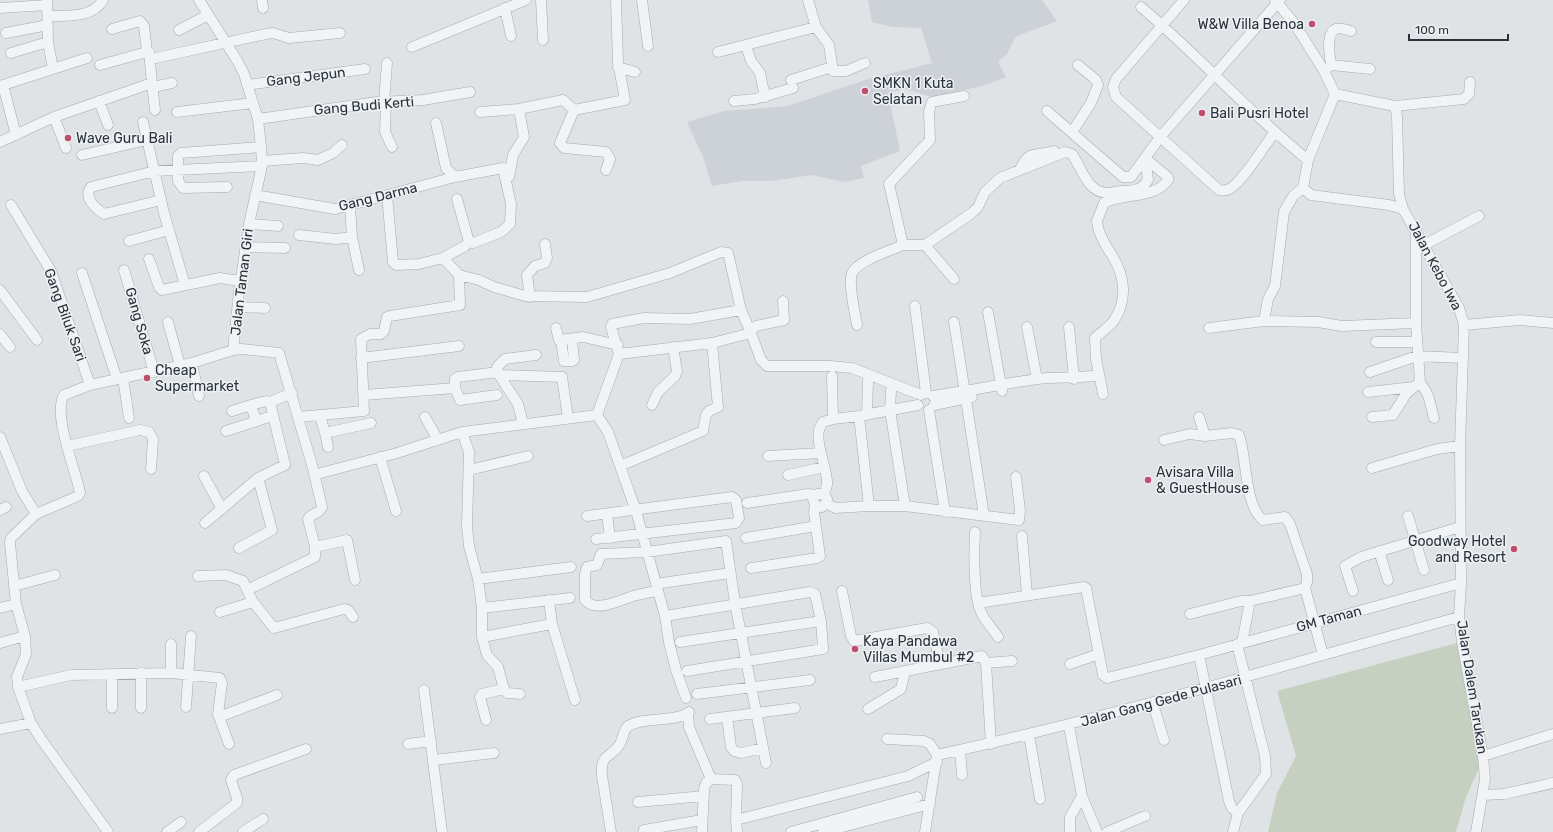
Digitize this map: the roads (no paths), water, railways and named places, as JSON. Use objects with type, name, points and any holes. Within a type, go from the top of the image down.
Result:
[{"type":"street","points":[[6,33],[48,20],[95,10],[103,0]]},
{"type":"street","name":"Jalan Taman Giri","points":[[11,538],[36,514],[78,496],[80,493],[67,446],[60,409],[61,399],[67,393],[90,385],[192,363],[233,350],[240,281],[249,224],[262,163],[261,147],[258,119],[238,62],[199,0]]},
{"type":"street","points":[[412,47],[526,0]]},
{"type":"street","points":[[541,0],[543,40]]},
{"type":"street","points":[[574,110],[625,100],[618,67],[616,0]]},
{"type":"street","points":[[642,0],[648,46]]},
{"type":"street","points":[[808,0],[816,27],[829,45],[834,72],[846,71],[865,63]]},
{"type":"street","points":[[1184,0],[1116,79],[1113,87],[1116,97],[1161,136],[1219,190],[1225,191],[1231,188],[1274,133]]},
{"type":"street","points":[[1047,111],[1124,177],[1131,177],[1161,136],[1214,73],[1278,1],[1327,68],[1334,94],[1308,160],[1304,188],[1293,196],[1284,212],[1275,286],[1268,299],[1264,321]]},
{"type":"street","points":[[0,8],[47,2],[48,42],[53,69]]},
{"type":"street","points":[[1141,7],[1163,25],[1214,73],[1274,133],[1308,160]]},
{"type":"street","points":[[504,8],[511,36]]},
{"type":"street","points":[[179,30],[208,15]]},
{"type":"street","points":[[112,29],[140,21],[144,26],[155,110]]},
{"type":"street","points":[[718,52],[816,27]]},
{"type":"street","points":[[1327,68],[1331,34],[1337,28],[1351,31]]},
{"type":"street","points":[[100,65],[149,55],[203,48],[273,33],[289,38],[340,33]]},
{"type":"street","points":[[12,53],[48,42]]},
{"type":"street","points":[[746,46],[751,61],[760,73],[765,97]]},
{"type":"street","points":[[16,135],[2,86],[87,58]]},
{"type":"street","points":[[387,63],[385,132],[392,147]]},
{"type":"street","points":[[1072,132],[1091,103],[1098,85],[1096,80],[1078,65]]},
{"type":"street","points":[[618,67],[635,72]]},
{"type":"street","points":[[734,101],[765,97],[832,67]]},
{"type":"street","points":[[1327,68],[1370,69]]},
{"type":"street","name":"Gang Jepun","points":[[247,85],[365,70]]},
{"type":"street","points":[[1334,94],[1395,106],[1464,99],[1469,94],[1470,82]]},
{"type":"street","points":[[0,142],[54,117],[99,101],[152,85],[172,83]]},
{"type":"street","name":"Gang Budi Kerti","points":[[258,119],[385,102],[415,101],[470,92]]},
{"type":"street","points":[[903,245],[889,184],[930,140],[929,111],[932,102],[964,96]]},
{"type":"street","points":[[1329,108],[1347,97]]},
{"type":"street","points":[[480,112],[519,109],[563,100],[574,110]]},
{"type":"street","points":[[99,101],[108,126]]},
{"type":"street","points":[[177,112],[253,103]]},
{"type":"street","name":"Jalan Kebo Iwa","points":[[1395,106],[1397,116],[1399,194],[1403,209],[1459,308],[1464,325]]},
{"type":"street","points":[[469,242],[473,243],[501,232],[510,224],[511,204],[506,178],[509,177],[513,156],[524,137],[519,109]]},
{"type":"street","points":[[574,110],[560,143],[561,146],[606,152],[610,159],[606,170]]},
{"type":"street","points":[[54,117],[66,148]]},
{"type":"street","points":[[143,122],[161,200],[185,285]]},
{"type":"street","points":[[436,123],[446,168],[456,177]]},
{"type":"street","points":[[82,156],[147,140]]},
{"type":"street","points":[[161,200],[108,214],[99,211],[92,204],[88,195],[91,187],[155,171],[178,171],[303,158],[318,160],[333,153],[342,146]]},
{"type":"street","points":[[227,186],[183,188],[179,185],[178,156],[182,153],[261,147]]},
{"type":"street","points":[[857,325],[851,283],[852,274],[857,267],[876,256],[903,245],[925,244],[972,213],[978,207],[985,192],[991,184],[1000,178],[1065,152],[1072,154],[1086,179],[1094,189],[1107,193],[1122,190],[1131,184],[1143,185],[1148,180],[1144,161]]},
{"type":"street","points":[[1103,394],[1099,375],[1095,338],[1114,320],[1124,293],[1122,278],[1096,221],[1104,202],[1112,198],[1158,190],[1164,186],[1168,180],[1168,177],[1144,161]]},
{"type":"street","name":"Gang Darma","points":[[255,195],[335,209],[456,177],[501,168],[504,170],[506,178]]},
{"type":"street","name":"Jalan Kebo Iwa","points":[[1304,188],[1311,195],[1389,205],[1403,209]]},
{"type":"street","points":[[1389,205],[1395,201],[1399,194]]},
{"type":"street","points":[[387,195],[394,264],[410,265],[444,258],[466,246],[469,242]]},
{"type":"street","points":[[457,200],[469,242]]},
{"type":"street","name":"Gang Biluk Sari","points":[[11,205],[51,271],[90,385]]},
{"type":"street","points":[[350,206],[352,237],[359,270]]},
{"type":"street","points":[[1424,245],[1479,216]]},
{"type":"street","points":[[249,224],[278,226]]},
{"type":"street","points":[[129,241],[169,230]]},
{"type":"street","points":[[1416,230],[1417,385],[1428,396],[1434,418]]},
{"type":"street","points":[[299,235],[336,239],[352,237]]},
{"type":"street","points":[[530,297],[527,275],[535,266],[545,262],[548,258],[544,244]]},
{"type":"street","points":[[925,244],[954,279]]},
{"type":"street","points":[[246,246],[285,248]]},
{"type":"street","points":[[444,258],[459,275],[530,297],[587,297],[670,273],[721,252],[728,253],[741,310],[761,360],[767,366],[852,368],[926,400]]},
{"type":"street","points":[[149,259],[161,289],[220,278],[240,281]]},
{"type":"street","name":"Gang Soka","points":[[124,270],[154,372]]},
{"type":"street","points":[[82,273],[120,379],[129,418]]},
{"type":"street","points":[[298,417],[364,411],[361,339],[370,334],[382,334],[387,317],[460,305],[459,275]]},
{"type":"street","points":[[0,290],[37,340]]},
{"type":"street","points":[[751,334],[751,330],[756,326],[784,320],[783,301]]},
{"type":"street","points":[[915,306],[926,400],[945,512]]},
{"type":"street","points":[[238,307],[265,308]]},
{"type":"street","points":[[597,415],[619,349],[611,327],[615,323],[644,318],[690,319],[741,310]]},
{"type":"street","points":[[988,312],[1001,389]]},
{"type":"street","points":[[1464,325],[1520,320],[1553,323]]},
{"type":"street","points":[[1209,328],[1264,321],[1318,322],[1342,326],[1416,323]]},
{"type":"street","points":[[168,322],[180,366]]},
{"type":"street","points":[[954,322],[984,516]]},
{"type":"street","name":"Jalan Dalem Tarukan","points":[[1464,325],[1460,446],[1459,617],[1462,642],[1483,756],[1485,778],[1476,832]]},
{"type":"street","points":[[1027,327],[1037,379]]},
{"type":"street","points":[[1069,327],[1074,379]]},
{"type":"street","points":[[556,328],[564,361],[572,361],[574,359],[572,339]]},
{"type":"street","points":[[0,334],[10,347]]},
{"type":"street","points":[[560,340],[586,338],[619,349],[673,347],[712,343],[751,334]]},
{"type":"street","points":[[1376,342],[1416,342]]},
{"type":"street","points":[[620,466],[703,431],[706,415],[709,411],[718,408],[712,343]]},
{"type":"street","points":[[361,358],[459,346]]},
{"type":"street","points":[[652,405],[658,392],[675,376],[677,371],[673,347]]},
{"type":"street","points":[[233,350],[242,349],[279,353],[292,393],[322,507],[322,510],[310,516],[308,519],[315,547],[314,558],[247,590]]},
{"type":"street","points":[[523,424],[518,404],[498,373],[498,364],[504,359],[536,355]]},
{"type":"street","points":[[1370,372],[1417,356],[1462,358]]},
{"type":"street","points":[[192,363],[199,396]]},
{"type":"street","points":[[842,367],[892,390],[926,400]]},
{"type":"street","points":[[497,395],[460,400],[455,388],[455,379],[458,377],[498,373],[562,377],[568,418]]},
{"type":"street","points":[[751,568],[819,557],[821,554],[814,512],[815,506],[822,507],[822,498],[827,484],[820,453],[820,426],[823,422],[863,416],[926,400],[1099,375]]},
{"type":"street","points":[[832,376],[833,420]]},
{"type":"street","points":[[1001,389],[1037,379],[1055,377],[1074,379]]},
{"type":"street","points":[[868,380],[863,416],[869,506]]},
{"type":"street","points":[[1368,392],[1417,385]]},
{"type":"street","points":[[1372,417],[1392,415],[1406,394],[1417,385]]},
{"type":"street","points":[[364,395],[455,388]]},
{"type":"street","points":[[892,390],[890,410],[905,506]]},
{"type":"street","points":[[232,412],[250,405],[266,401],[270,402],[292,393]]},
{"type":"street","points":[[205,523],[258,478],[285,466],[272,416],[270,402]]},
{"type":"street","points":[[250,405],[256,421]]},
{"type":"street","points":[[597,415],[608,432],[636,511],[647,552],[660,587],[676,670],[686,698]]},
{"type":"street","points":[[314,473],[323,473],[462,432],[597,415]]},
{"type":"street","points":[[226,431],[272,416]]},
{"type":"street","points":[[320,416],[328,447]]},
{"type":"street","points":[[425,417],[438,440]]},
{"type":"street","points":[[1199,418],[1205,436]]},
{"type":"street","points":[[325,433],[371,423]]},
{"type":"street","points":[[67,446],[140,430],[149,432],[153,439],[150,469]]},
{"type":"street","points":[[462,432],[469,452],[467,526],[469,546],[478,579],[482,608],[482,637],[487,655],[498,667],[507,693],[520,694]]},
{"type":"street","points":[[1164,440],[1190,434],[1205,436],[1232,433],[1239,435],[1252,502],[1260,518],[1263,520],[1281,517],[1288,519],[1307,574],[1305,588],[1323,655]]},
{"type":"street","points":[[0,437],[22,491],[36,514]]},
{"type":"street","points":[[1372,468],[1425,452],[1460,446]]},
{"type":"street","points":[[768,456],[820,453]]},
{"type":"street","points":[[469,470],[528,456]]},
{"type":"street","points":[[380,457],[396,511]]},
{"type":"street","points":[[788,475],[824,467]]},
{"type":"street","points":[[204,476],[222,509]]},
{"type":"street","points":[[747,503],[808,494],[822,498],[835,508],[905,506],[945,512],[1020,519],[1016,477]]},
{"type":"street","points":[[239,548],[270,532],[272,527],[258,478]]},
{"type":"street","points":[[587,516],[636,511],[732,497],[736,500],[739,518],[736,523],[643,535],[596,539]]},
{"type":"street","points":[[607,514],[610,538]]},
{"type":"street","points":[[1408,516],[1424,570]]},
{"type":"street","points":[[746,538],[816,526]]},
{"type":"street","points":[[1353,591],[1346,566],[1361,557],[1460,528]]},
{"type":"street","points":[[974,532],[974,563],[978,603],[981,613],[998,637]]},
{"type":"street","points":[[1022,536],[1028,595]]},
{"type":"street","points":[[0,541],[11,538],[10,543],[16,604],[25,636],[26,654],[17,677],[18,687],[31,723],[72,785],[108,832]]},
{"type":"street","points":[[315,547],[347,540],[355,580]]},
{"type":"street","points":[[730,573],[660,587],[605,604],[594,605],[585,600],[586,570],[590,565],[597,565],[600,555],[647,552],[726,541],[740,633],[766,764]]},
{"type":"street","points":[[1379,551],[1388,580]]},
{"type":"street","points":[[478,579],[571,568]]},
{"type":"street","points":[[14,586],[55,575]]},
{"type":"street","points":[[198,576],[234,576],[243,581],[253,602],[274,628],[344,609],[348,610],[353,617]]},
{"type":"street","name":"GM Taman","points":[[1099,654],[1103,675],[1107,678],[1199,656],[1240,643],[1460,583]]},
{"type":"street","points":[[978,603],[1084,587],[1086,588],[1099,654],[1070,664]]},
{"type":"street","points":[[1190,614],[1241,600],[1250,601],[1305,588]]},
{"type":"street","points":[[842,591],[852,640],[868,639],[929,628],[933,632],[940,664]]},
{"type":"street","points":[[671,615],[735,603],[810,592],[815,594],[821,621],[824,645],[822,650],[687,671]]},
{"type":"street","points":[[482,608],[570,598]]},
{"type":"street","points":[[549,600],[552,624],[575,700]]},
{"type":"street","points":[[1233,832],[1238,813],[1266,774],[1265,756],[1246,678],[1240,643],[1250,601]]},
{"type":"street","points":[[220,612],[253,602]]},
{"type":"street","points":[[0,608],[16,604]]},
{"type":"street","name":"Jalan Gang Gede Pulasari","points":[[736,820],[908,776],[937,758],[960,750],[1069,726],[1153,704],[1459,617]]},
{"type":"street","points":[[680,642],[821,621]]},
{"type":"street","points":[[482,637],[552,624]]},
{"type":"street","points":[[0,643],[25,636]]},
{"type":"street","points":[[186,707],[191,636]]},
{"type":"street","points":[[171,644],[172,673]]},
{"type":"street","points":[[875,677],[982,656],[986,663],[991,744]]},
{"type":"street","points":[[1199,656],[1229,801],[1232,808],[1238,813]]},
{"type":"street","points":[[986,663],[1012,661]]},
{"type":"street","points":[[868,709],[901,689],[905,671]]},
{"type":"street","points":[[141,673],[141,708]]},
{"type":"street","points":[[18,687],[71,675],[172,673],[221,679],[219,716],[229,744]]},
{"type":"street","points":[[112,674],[112,708]]},
{"type":"street","points":[[697,694],[810,680]]},
{"type":"street","points":[[486,720],[480,697],[482,694],[504,688]]},
{"type":"street","points":[[424,690],[442,832]]},
{"type":"street","points":[[219,716],[277,695]]},
{"type":"street","points":[[1153,704],[1164,740]]},
{"type":"street","points":[[710,720],[795,708]]},
{"type":"street","points":[[612,832],[601,767],[605,758],[616,749],[628,726],[637,722],[688,713],[687,720],[711,779]]},
{"type":"street","points":[[727,717],[731,747],[734,751],[741,753],[763,748]]},
{"type":"street","points":[[0,729],[31,723]]},
{"type":"street","points":[[1069,726],[1082,796],[1097,832]]},
{"type":"street","points":[[1483,756],[1553,734]]},
{"type":"street","points":[[1029,735],[1040,799]]},
{"type":"street","points":[[887,739],[924,741],[930,744],[937,758],[925,832]]},
{"type":"street","points":[[408,744],[431,741]]},
{"type":"street","points":[[199,832],[237,803],[238,798],[231,780],[234,775],[306,749]]},
{"type":"street","points":[[960,750],[962,774]]},
{"type":"street","points":[[434,760],[494,753]]},
{"type":"street","points":[[702,832],[706,783],[711,779],[735,780],[737,784],[737,832]]},
{"type":"street","points":[[1483,796],[1504,794],[1553,783]]},
{"type":"street","points":[[638,802],[704,796]]},
{"type":"street","points":[[1070,832],[1070,817],[1082,796]]},
{"type":"street","points":[[791,832],[917,797]]},
{"type":"street","points":[[823,832],[930,804]]},
{"type":"street","points":[[1107,832],[1145,816]]},
{"type":"street","points":[[243,832],[263,819]]},
{"type":"street","points":[[644,831],[702,820]]},
{"type":"street","points":[[167,832],[181,822]]},
{"type":"place","name":"W&W Villa Benoa","points":[[1312,24]]},
{"type":"place","name":"SMKN 1 Kuta Selatan","points":[[865,91]]},
{"type":"place","name":"Bali Pusri Hotel","points":[[1202,113]]},
{"type":"place","name":"Wave Guru Bali","points":[[68,138]]},
{"type":"place","name":"Cheap Supermarket","points":[[147,378]]},
{"type":"place","name":"Avisara Villa & GuestHouse","points":[[1148,480]]},
{"type":"place","name":"Goodway Hotel and Resort","points":[[1514,549]]},
{"type":"place","name":"Kaya Pandawa Villas Mumbul #2","points":[[855,649]]}]
